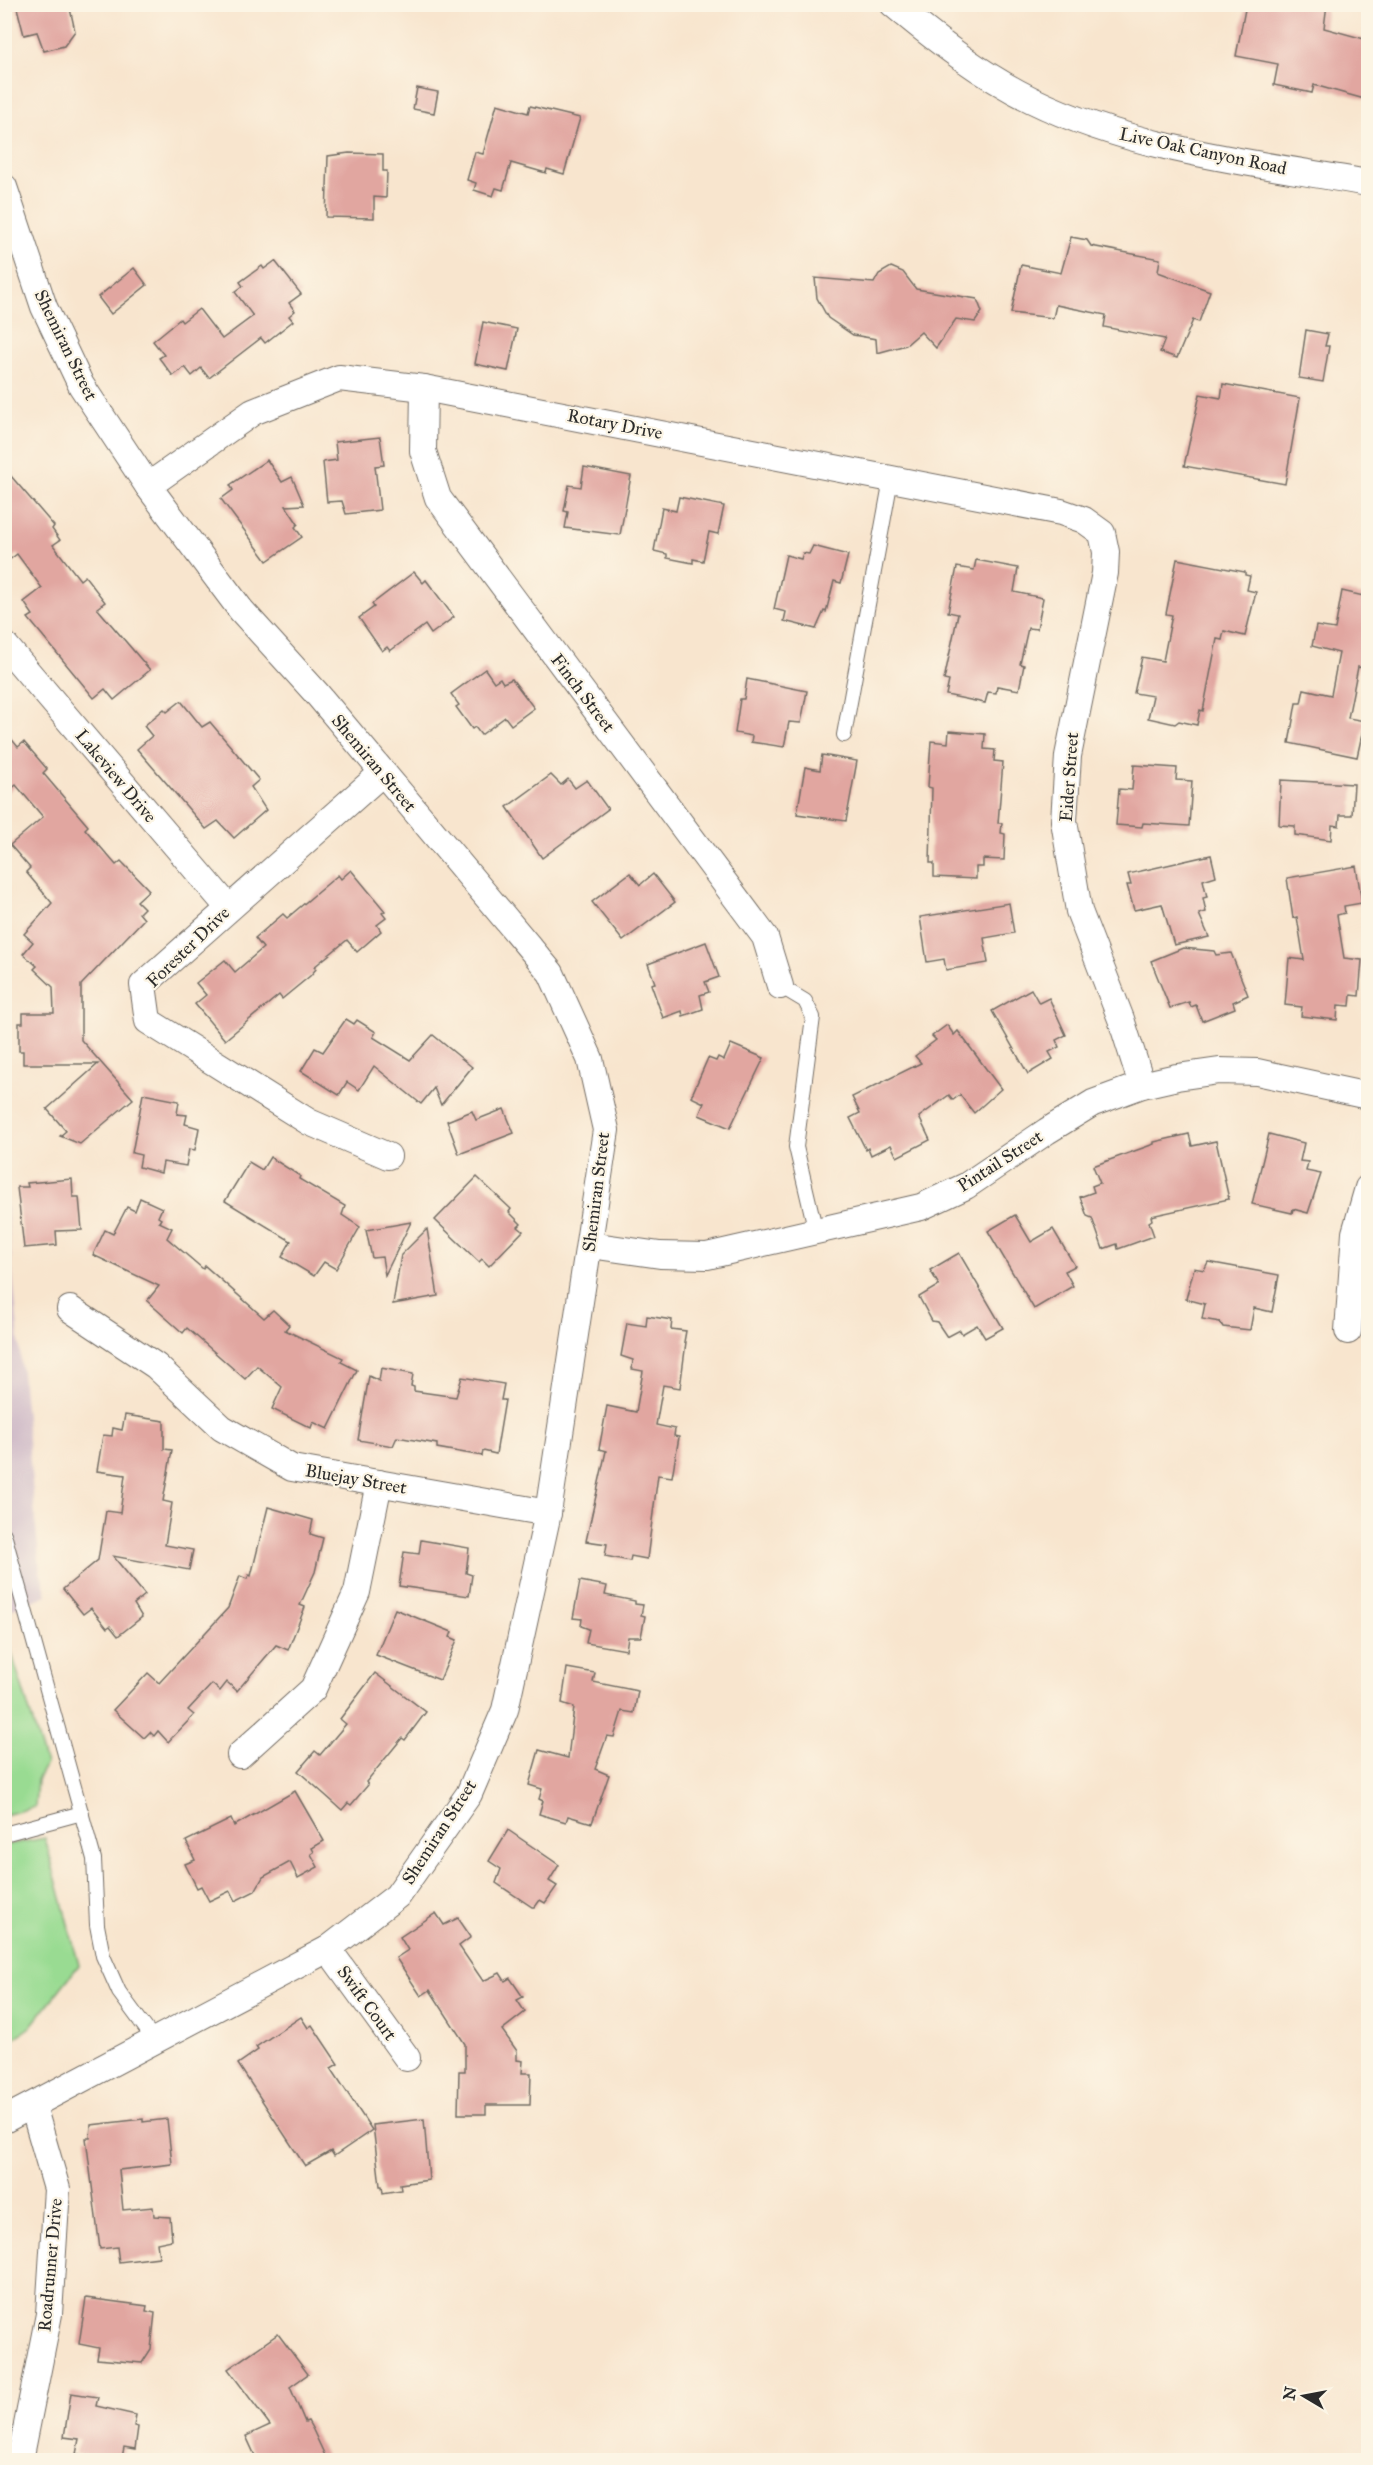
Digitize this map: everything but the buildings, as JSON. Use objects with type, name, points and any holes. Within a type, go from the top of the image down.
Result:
[{"type":"street","name":"Live Oak Canyon Road","points":[[892,4],[947,49],[1032,100],[1114,133],[1184,150],[1368,183]]},
{"type":"street","name":"Shemiran Street","points":[[4,187],[48,317],[81,385],[148,486],[241,609],[318,695],[551,973],[590,1059],[606,1130],[548,1513],[505,1710],[469,1794],[397,1896],[328,1949],[4,2120]]},
{"type":"street","name":"Rotary Drive","points":[[148,486],[253,412],[339,378],[424,388],[1061,512],[1084,520],[1102,533]]},
{"type":"street","name":"Finch Street","points":[[424,388],[423,451],[438,498],[765,936],[780,986]]},
{"type":"street","name":"Eider Street","points":[[1102,533],[1106,552],[1105,573],[1068,756],[1064,821],[1079,911],[1121,1019],[1142,1085]]},
{"type":"street","name":"Lakeview Drive","points":[[4,644],[228,907]]},
{"type":"street","name":"Forester Drive","points":[[382,773],[228,907],[143,985],[148,1021],[309,1122],[388,1156]]},
{"type":"street","name":"Pintail Street","points":[[590,1245],[660,1256],[707,1256],[921,1207],[966,1186],[1093,1103],[1142,1085],[1177,1077],[1219,1071],[1257,1072],[1368,1096]]},
{"type":"street","points":[[1348,1331],[1355,1233],[1368,1188]]},
{"type":"street","name":"Bluejay Street","points":[[70,1309],[156,1366],[222,1428],[292,1468],[548,1513]]},
{"type":"street","points":[[240,1755],[313,1689],[357,1592],[379,1483]]},
{"type":"street","name":"Swift Court","points":[[328,1949],[407,2058]]},
{"type":"street","name":"Roadrunner Drive","points":[[20,2460],[49,2314],[57,2188],[33,2106]]},
{"type":"lane","points":[[844,735],[891,479]]},
{"type":"lane","points":[[780,986],[805,1001],[813,1017],[796,1147],[816,1232]]},
{"type":"lane","points":[[4,1534],[94,1860],[97,1925],[103,1956],[119,1992],[155,2041]]},
{"type":"lane","points":[[4,1834],[82,1813]]},
{"type":"shaded area","points":[[4,1176],[40,1571],[47,1595],[5,1612]]},
{"type":"green space","points":[[5,1632],[46,1764],[37,1780],[35,1807],[5,1815]]},
{"type":"green space","points":[[45,1838],[79,1965],[30,2027],[5,2045],[5,1845]]}]
